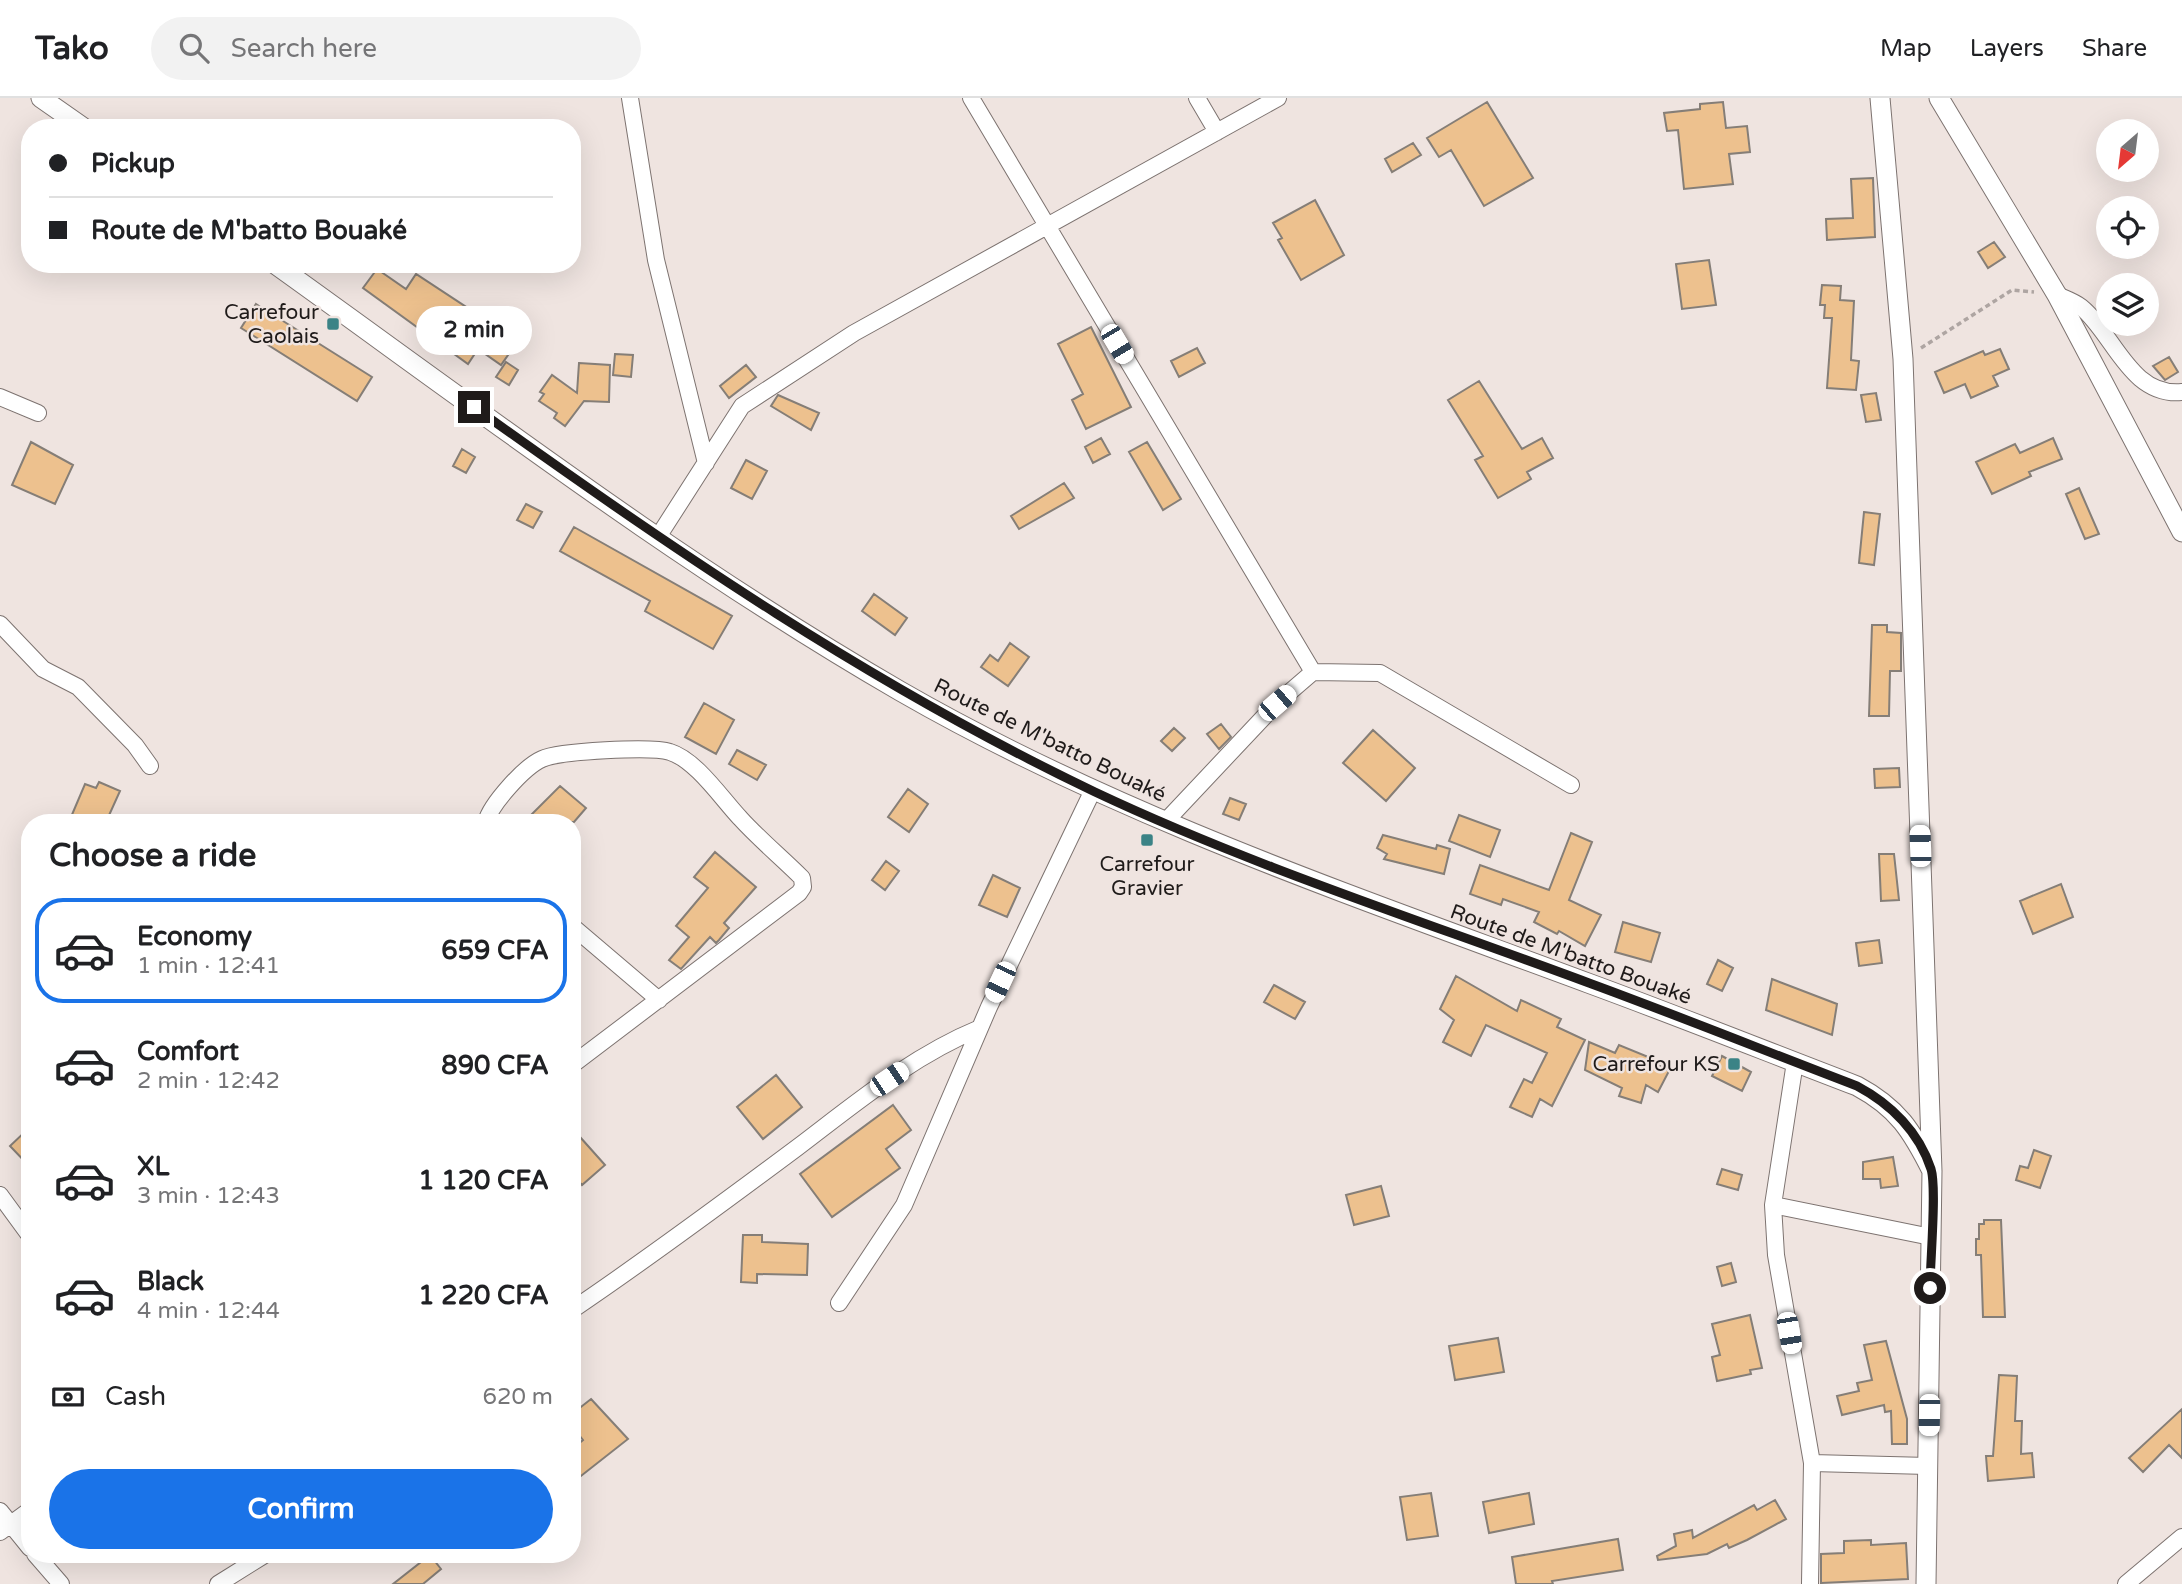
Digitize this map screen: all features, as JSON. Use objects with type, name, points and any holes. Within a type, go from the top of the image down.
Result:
[{"type":"street","points":[[41,98],[71,119]]},
{"type":"street","points":[[630,98],[656,260],[706,463]]},
{"type":"street","points":[[971,98],[1313,671]]},
{"type":"street","points":[[1197,98],[1217,132]]},
{"type":"street","points":[[658,537],[742,406],[854,334],[1278,98]]},
{"type":"street","points":[[1880,98],[1903,359],[1932,1171],[1926,1584]]},
{"type":"street","points":[[1939,98],[2057,295],[2182,532]]},
{"type":"street","name":"Route de M'batto Bouaké","points":[[288,273],[724,583],[902,692],[1093,790],[1166,822],[1365,903],[1590,983],[1795,1062],[1882,1099],[1915,1138],[1932,1171]]},
{"type":"street","points":[[2057,295],[2081,307],[2120,359],[2145,382],[2171,393],[2182,393]]},
{"type":"street","points":[[0,397],[38,413]]},
{"type":"street","points":[[0,624],[43,669],[78,687],[135,745],[150,766]]},
{"type":"street","points":[[1166,822],[1277,703],[1313,671],[1380,673],[1571,785]]},
{"type":"street","points":[[489,814],[505,791],[542,759],[625,748],[671,752],[700,772],[741,820],[802,878],[803,887],[799,893],[581,1058]]},
{"type":"street","points":[[839,1303],[904,1205],[980,1028],[1093,790]]},
{"type":"street","points":[[581,934],[659,1000]]},
{"type":"street","points":[[581,1304],[657,1253],[889,1079],[939,1045],[980,1028]]},
{"type":"street","points":[[1795,1062],[1773,1205],[1776,1255],[1812,1463],[1810,1584]]},
{"type":"street","points":[[0,1195],[21,1224]]},
{"type":"street","points":[[1773,1205],[1931,1237]]},
{"type":"street","points":[[1812,1463],[1928,1466]]},
{"type":"street","points":[[0,1511],[5,1529],[21,1541]]},
{"type":"street","points":[[5,1529],[21,1517]]},
{"type":"street","points":[[2126,1584],[2182,1537]]},
{"type":"street","points":[[43,1563],[61,1584]]},
{"type":"street","points":[[218,1584],[252,1563]]},
{"type":"path","points":[[1903,359],[2012,290],[2057,295]]},
{"type":"building","points":[[1487,102],[1533,178],[1484,206],[1451,150],[1439,157],[1427,138]]},
{"type":"building","points":[[1723,102],[1726,128],[1747,126],[1750,152],[1729,154],[1733,184],[1684,189],[1678,130],[1667,131],[1664,113],[1700,109],[1700,104]]},
{"type":"building","points":[[1413,143],[1421,155],[1392,172],[1385,159]]},
{"type":"building","points":[[1873,178],[1875,237],[1827,240],[1826,219],[1853,218],[1851,179]]},
{"type":"building","points":[[1315,200],[1344,255],[1301,280],[1278,240],[1282,238],[1273,223]]},
{"type":"building","points":[[1994,242],[2005,257],[1988,268],[1978,252]]},
{"type":"building","points":[[1709,260],[1716,305],[1682,309],[1676,264]]},
{"type":"building","points":[[374,273],[383,273],[406,289],[416,274],[518,341],[501,365],[478,349],[468,364],[363,288]]},
{"type":"building","points":[[1822,285],[1841,286],[1840,300],[1854,301],[1851,360],[1859,361],[1856,390],[1827,388],[1832,318],[1824,318],[1825,305],[1820,305]]},
{"type":"building","points":[[256,304],[372,377],[357,401],[241,328]]},
{"type":"building","points":[[1091,327],[1131,407],[1086,429],[1072,400],[1083,394],[1058,344]]},
{"type":"building","points":[[1197,348],[1205,363],[1179,377],[1171,361]]},
{"type":"building","points":[[2000,349],[2009,369],[1993,376],[1998,386],[1971,398],[1965,384],[1944,393],[1935,372],[1983,351],[1985,355]]},
{"type":"building","points":[[615,354],[633,355],[631,377],[613,375]]},
{"type":"building","points":[[2169,357],[2178,372],[2165,380],[2153,366]]},
{"type":"building","points":[[506,362],[518,370],[509,385],[496,377]]},
{"type":"building","points":[[579,363],[610,365],[609,402],[584,401],[565,426],[554,418],[557,413],[539,401],[544,394],[540,392],[552,375],[577,393]]},
{"type":"building","points":[[746,365],[756,377],[729,398],[720,386]]},
{"type":"building","points":[[1479,381],[1522,449],[1542,438],[1553,458],[1527,472],[1531,479],[1498,498],[1475,460],[1483,456],[1448,400]]},
{"type":"building","points":[[1876,393],[1881,420],[1866,422],[1861,395]]},
{"type":"building","points":[[778,395],[819,413],[811,430],[771,406]]},
{"type":"building","points":[[1101,438],[1110,454],[1093,463],[1085,447]]},
{"type":"building","points":[[2053,438],[2062,459],[2029,472],[2031,476],[1992,494],[1976,462],[2015,444],[2020,453]]},
{"type":"building","points":[[31,442],[73,465],[55,504],[12,485]]},
{"type":"building","points":[[1147,442],[1181,499],[1163,510],[1129,452]]},
{"type":"building","points":[[462,449],[475,457],[466,473],[453,466]]},
{"type":"building","points":[[746,460],[767,471],[752,499],[731,488]]},
{"type":"building","points":[[1064,483],[1074,498],[1019,529],[1011,516]]},
{"type":"building","points":[[2079,488],[2099,534],[2085,539],[2066,494]]},
{"type":"building","points":[[526,504],[542,512],[533,528],[517,520]]},
{"type":"building","points":[[1864,512],[1880,514],[1874,565],[1859,563]]},
{"type":"building","points":[[574,527],[732,616],[713,649],[645,611],[650,601],[560,551]]},
{"type":"building","points":[[874,594],[907,618],[895,635],[862,611]]},
{"type":"building","points":[[1872,625],[1887,625],[1887,632],[1901,633],[1901,671],[1890,671],[1889,716],[1869,716]]},
{"type":"building","points":[[1010,643],[1029,657],[1008,686],[981,667],[990,655],[998,661]]},
{"type":"building","points":[[704,703],[734,720],[716,754],[685,737]]},
{"type":"building","points":[[1221,724],[1231,737],[1219,749],[1207,734]]},
{"type":"building","points":[[1174,728],[1185,738],[1172,751],[1161,741]]},
{"type":"building","points":[[1373,730],[1415,768],[1386,801],[1343,763]]},
{"type":"building","points":[[737,750],[766,765],[757,780],[729,764]]},
{"type":"building","points":[[1899,768],[1900,787],[1875,788],[1874,769]]},
{"type":"building","points":[[99,782],[120,791],[110,814],[72,814],[85,784],[96,788]]},
{"type":"building","points":[[560,786],[586,808],[581,814],[532,814]]},
{"type":"building","points":[[908,789],[928,804],[909,832],[888,817]]},
{"type":"building","points":[[1230,798],[1246,804],[1239,820],[1223,814]]},
{"type":"building","points":[[1459,815],[1500,830],[1490,857],[1449,841]]},
{"type":"building","points":[[1571,833],[1592,842],[1569,900],[1601,915],[1585,946],[1559,931],[1557,934],[1534,922],[1539,912],[1503,899],[1501,905],[1470,894],[1480,865],[1549,890]]},
{"type":"building","points":[[1383,835],[1436,849],[1437,845],[1450,849],[1444,874],[1384,859],[1387,854],[1377,848]]},
{"type":"building","points":[[715,852],[756,887],[724,923],[729,928],[719,940],[716,943],[710,937],[681,969],[669,960],[689,937],[676,926],[708,888],[694,877]]},
{"type":"building","points":[[1879,854],[1894,854],[1899,900],[1881,901]]},
{"type":"building","points":[[886,861],[899,871],[885,890],[872,880]]},
{"type":"building","points":[[993,875],[1020,888],[1007,917],[979,905]]},
{"type":"building","points":[[2061,884],[2073,917],[2033,934],[2020,901]]},
{"type":"building","points":[[1623,922],[1660,933],[1651,962],[1615,952]]},
{"type":"building","points":[[1879,940],[1882,963],[1859,966],[1856,943]]},
{"type":"building","points":[[1718,960],[1733,968],[1722,991],[1707,984]]},
{"type":"building","points":[[1456,976],[1517,1011],[1521,1000],[1561,1019],[1557,1027],[1585,1040],[1552,1106],[1540,1099],[1532,1117],[1510,1107],[1524,1079],[1532,1083],[1547,1053],[1486,1025],[1471,1056],[1443,1042],[1454,1020],[1440,1009]]},
{"type":"building","points":[[1772,979],[1837,1004],[1832,1035],[1766,1010]]},
{"type":"building","points":[[1274,985],[1305,1002],[1295,1019],[1264,1002]]},
{"type":"building","points":[[1589,1042],[1615,1053],[1619,1045],[1658,1061],[1656,1064],[1669,1071],[1658,1092],[1646,1085],[1641,1103],[1619,1096],[1622,1088],[1585,1070]]},
{"type":"building","points":[[1722,1056],[1751,1072],[1742,1091],[1712,1076]]},
{"type":"building","points":[[776,1075],[802,1107],[763,1139],[737,1107]]},
{"type":"building","points":[[893,1105],[911,1130],[886,1149],[900,1168],[832,1217],[800,1174]]},
{"type":"building","points":[[21,1136],[21,1158],[10,1146]]},
{"type":"building","points":[[581,1138],[605,1165],[581,1184]]},
{"type":"building","points":[[2034,1150],[2051,1156],[2040,1188],[2016,1180],[2020,1166],[2028,1168]]},
{"type":"building","points":[[1893,1157],[1898,1186],[1881,1188],[1880,1179],[1863,1179],[1863,1162]]},
{"type":"building","points":[[1722,1169],[1742,1175],[1738,1190],[1717,1184]]},
{"type":"building","points":[[1381,1186],[1389,1216],[1354,1225],[1346,1195]]},
{"type":"building","points":[[1984,1220],[2001,1220],[2005,1317],[1983,1317],[1981,1255],[1976,1255],[1976,1239],[1979,1239],[1979,1224],[1984,1224]]},
{"type":"building","points":[[743,1235],[762,1235],[762,1242],[808,1244],[807,1275],[757,1274],[757,1283],[741,1282]]},
{"type":"building","points":[[1731,1263],[1736,1282],[1722,1286],[1717,1267]]},
{"type":"building","points":[[1750,1315],[1762,1368],[1750,1370],[1751,1374],[1717,1381],[1712,1357],[1720,1355],[1712,1324]]},
{"type":"building","points":[[1498,1338],[1504,1372],[1455,1380],[1449,1346]]},
{"type":"building","points":[[1886,1341],[1907,1419],[1907,1444],[1892,1444],[1891,1411],[1885,1412],[1884,1405],[1842,1415],[1837,1396],[1859,1391],[1857,1383],[1872,1380],[1864,1345]]},
{"type":"building","points":[[1999,1375],[2017,1376],[2015,1421],[2022,1421],[2021,1454],[2032,1453],[2034,1477],[1988,1481],[1986,1456],[1993,1456]]},
{"type":"building","points":[[591,1399],[628,1439],[581,1476],[583,1440],[581,1407]]},
{"type":"building","points":[[2182,1409],[2182,1458],[2169,1445],[2143,1472],[2129,1458]]},
{"type":"building","points":[[1431,1493],[1438,1536],[1407,1540],[1400,1497]]},
{"type":"building","points":[[1529,1493],[1534,1524],[1489,1533],[1483,1502]]},
{"type":"building","points":[[1775,1500],[1786,1519],[1747,1540],[1729,1548],[1727,1544],[1707,1554],[1658,1560],[1657,1556],[1676,1546],[1674,1534],[1692,1530],[1693,1538],[1754,1505],[1757,1510]]},
{"type":"building","points":[[1618,1539],[1623,1570],[1552,1581],[1553,1584],[1516,1584],[1512,1557]]},
{"type":"building","points":[[1871,1540],[1871,1545],[1906,1543],[1908,1579],[1821,1583],[1821,1554],[1844,1553],[1844,1541]]},
{"type":"building","points":[[420,1563],[436,1563],[441,1569],[423,1584],[393,1584]]},
{"type":"place","name":"Carrefour Caolais","points":[[333,324]]},
{"type":"place","name":"Carrefour Gravier","points":[[1147,840]]},
{"type":"place","name":"Carrefour KS","points":[[1734,1064]]},
{"type":"route","points":[[474,407],[724,583],[902,692],[1040,764],[1130,808],[1365,903],[1590,983],[1857,1086],[1882,1099],[1901,1118],[1915,1138],[1932,1171],[1930,1288]]}]
